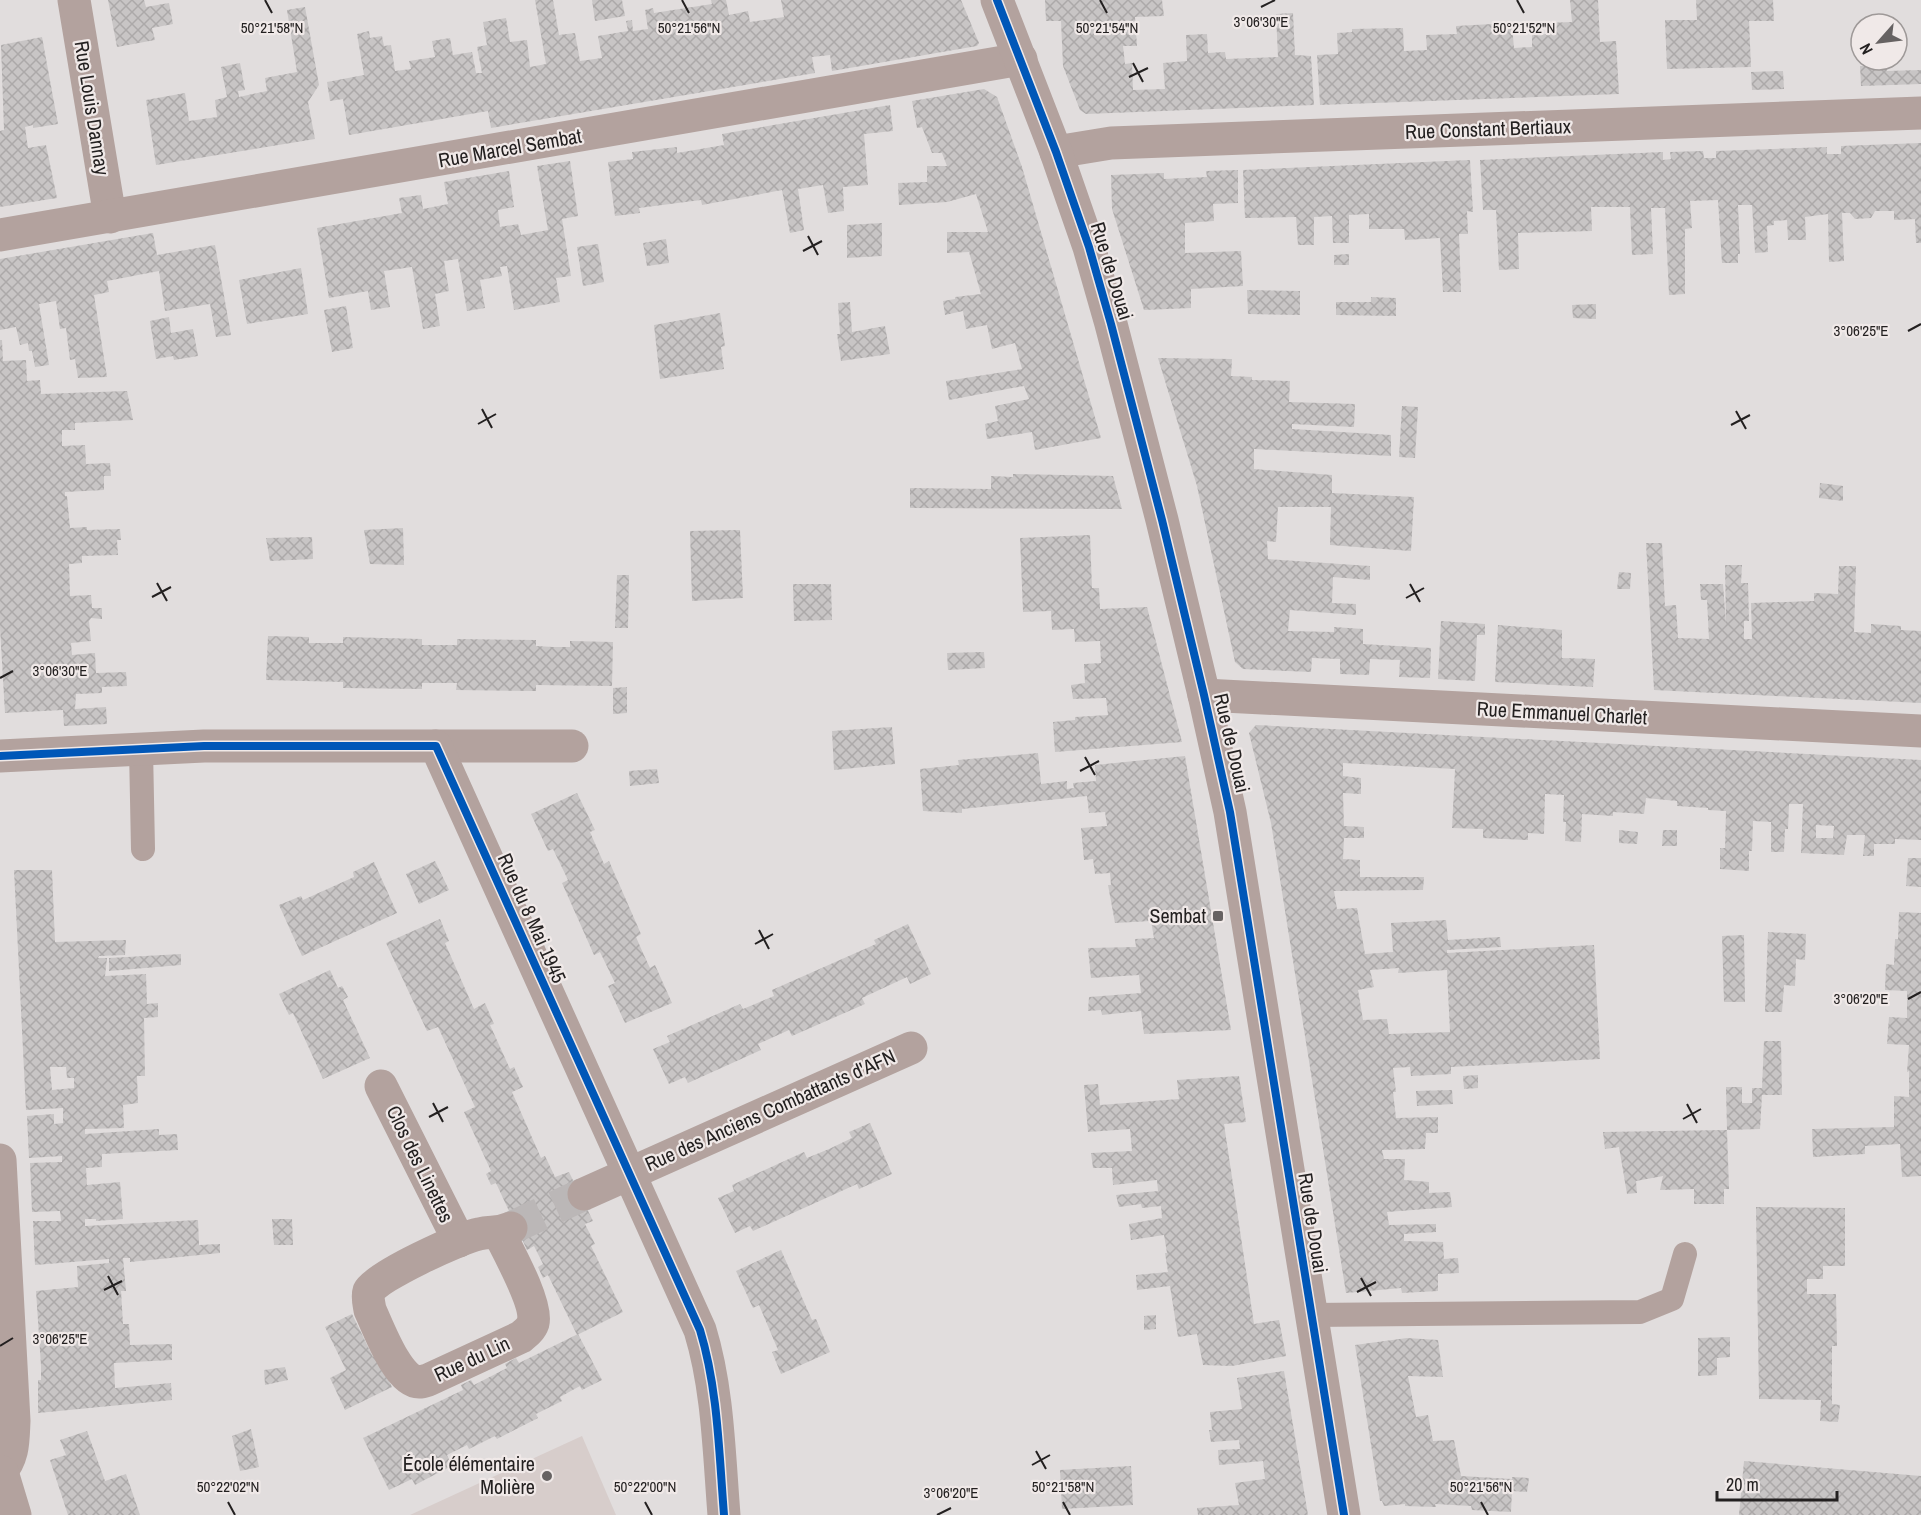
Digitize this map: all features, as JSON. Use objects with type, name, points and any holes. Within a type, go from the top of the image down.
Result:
[{"type":"street","name":"Rue Louis Dannay","points":[[74,0],[110,217]]},
{"type":"street","name":"Rue de Douai","points":[[997,0],[1056,152],[1089,247],[1165,532],[1204,695],[1230,812],[1344,1515]]},
{"type":"street","name":"Rue Marcel Sembat","points":[[0,235],[1021,59]]},
{"type":"street","name":"Rue Constant Bertiaux","points":[[1056,152],[1111,143],[1921,113]]},
{"type":"street","name":"Rue Emmanuel Charlet","points":[[1204,695],[1921,731]]},
{"type":"street","points":[[0,756],[279,745],[572,746]]},
{"type":"street","name":"Rue du 8 Mai 1945","points":[[436,746],[700,1330],[708,1356],[724,1515]]},
{"type":"street","name":"Rue des Anciens Combattants d'AFN","points":[[630,1173],[911,1048]]},
{"type":"street","name":"Clos des Linettes","points":[[381,1086],[459,1241]]},
{"type":"street","points":[[0,1160],[14,1421],[13,1452],[1,1472],[15,1515]]},
{"type":"street","points":[[584,1194],[630,1173]]},
{"type":"street","name":"Rue du Lin","points":[[505,1231],[530,1299],[534,1313],[533,1323],[528,1332],[521,1337],[428,1380],[419,1382],[410,1380],[398,1367],[370,1310],[369,1291],[386,1276],[459,1241],[480,1233],[505,1231]]},
{"type":"lane","points":[[141,749],[143,849]]},
{"type":"lane","points":[[1311,1315],[1640,1312],[1672,1299],[1685,1254]]},
{"type":"shaded area","name":"École élémentaire Molière","points":[[582,1436],[616,1515],[410,1515]]},
{"type":"building","points":[[108,0],[144,0],[146,7],[169,3],[173,24],[152,28],[155,40],[117,47]]},
{"type":"building","points":[[535,0],[553,0],[559,35],[575,33],[580,61],[602,58],[598,36],[628,31],[626,21],[632,20],[633,31],[648,29],[645,10],[653,8],[654,13],[712,4],[711,0],[726,0],[729,15],[748,11],[750,22],[784,17],[781,0],[961,0],[979,43],[977,46],[832,71],[830,55],[812,57],[815,73],[491,128],[488,111],[349,135],[343,99],[330,101],[327,82],[364,75],[357,34],[369,31],[370,38],[382,36],[384,46],[391,45],[395,71],[411,69],[409,61],[435,57],[432,41],[450,38],[453,55],[472,52],[476,73],[482,73],[477,47],[487,45],[483,22],[506,18],[510,42],[527,40],[530,67],[546,64]]},
{"type":"building","points":[[592,0],[622,0],[625,16],[595,21]]},
{"type":"building","points":[[1045,0],[1162,0],[1164,16],[1135,17],[1137,46],[1123,46],[1125,64],[1132,63],[1133,90],[1165,89],[1163,63],[1187,61],[1186,35],[1207,34],[1208,53],[1225,52],[1226,59],[1278,57],[1276,14],[1293,13],[1295,55],[1311,56],[1314,105],[1086,114],[1080,110],[1063,66],[1061,21],[1046,21]]},
{"type":"building","points":[[1570,0],[1598,0],[1600,42],[1616,41],[1619,94],[1320,105],[1317,55],[1338,54],[1337,33],[1352,32],[1352,29],[1403,28],[1404,51],[1427,50],[1426,35],[1457,34],[1456,26],[1492,24],[1492,28],[1512,26],[1514,48],[1532,47],[1532,35],[1547,34],[1547,23],[1572,22]]},
{"type":"building","points":[[1696,0],[1773,0],[1774,21],[1749,21],[1751,67],[1667,69],[1665,20],[1697,20]]},
{"type":"building","points":[[305,7],[319,85],[308,102],[315,139],[156,165],[146,100],[185,93],[189,121],[217,117],[215,100],[227,97],[221,67],[240,63],[245,90],[238,91],[239,97],[267,91],[265,78],[297,72],[287,10]]},
{"type":"building","points":[[42,37],[58,124],[25,127],[28,148],[46,145],[57,198],[0,207],[0,131],[4,130],[1,45]]},
{"type":"building","points":[[1921,70],[1921,84],[1861,86],[1860,72]]},
{"type":"building","points":[[1783,71],[1784,89],[1752,90],[1751,72]]},
{"type":"building","points":[[984,89],[997,97],[1022,167],[1101,438],[1035,450],[1032,432],[987,439],[985,424],[998,421],[995,406],[1029,399],[1024,386],[949,400],[946,381],[1022,369],[1015,343],[992,349],[987,325],[966,329],[963,311],[945,315],[943,301],[981,294],[969,252],[947,253],[947,232],[988,232],[976,194],[947,202],[899,205],[898,183],[927,182],[927,166],[947,166],[942,153],[932,153],[922,127],[917,128],[912,101]]},
{"type":"building","points":[[890,105],[893,131],[864,134],[868,185],[843,187],[844,211],[828,213],[823,185],[798,189],[804,230],[790,233],[782,190],[702,205],[701,200],[639,208],[640,213],[615,216],[608,162],[633,159],[632,152],[677,147],[677,153],[724,145],[722,134]]},
{"type":"building","points":[[1921,143],[1921,243],[1916,243],[1915,219],[1894,220],[1894,211],[1875,211],[1871,218],[1855,219],[1850,213],[1842,213],[1844,261],[1829,262],[1828,214],[1805,217],[1806,240],[1788,240],[1787,220],[1774,221],[1774,225],[1767,226],[1768,252],[1755,253],[1752,205],[1738,205],[1740,254],[1738,254],[1738,263],[1722,263],[1718,200],[1690,201],[1692,228],[1685,229],[1685,294],[1669,295],[1665,208],[1651,208],[1653,254],[1632,255],[1630,207],[1591,207],[1592,231],[1518,233],[1519,269],[1499,270],[1496,210],[1483,210],[1480,160],[1663,152],[1663,160],[1671,159],[1670,152],[1703,151],[1704,158],[1716,158],[1716,151],[1827,147],[1827,154],[1841,154],[1841,146]]},
{"type":"building","points":[[1470,160],[1473,212],[1467,211],[1468,234],[1459,234],[1461,292],[1443,292],[1440,238],[1405,240],[1404,229],[1369,229],[1369,214],[1349,215],[1349,243],[1333,243],[1332,216],[1314,217],[1314,245],[1298,245],[1296,217],[1245,218],[1243,170]]},
{"type":"building","points":[[570,161],[578,216],[562,219],[571,276],[556,278],[560,302],[514,310],[507,266],[500,267],[502,276],[480,280],[485,308],[467,311],[458,259],[444,261],[449,291],[435,294],[440,326],[423,329],[412,267],[384,271],[390,307],[371,310],[368,291],[329,298],[317,228],[402,213],[399,198],[421,195],[423,209],[448,204],[444,182],[509,171],[514,207],[498,210],[500,227],[518,224],[521,235],[548,230],[537,166]]},
{"type":"building","points":[[1238,170],[1238,203],[1213,204],[1214,221],[1185,223],[1185,253],[1241,251],[1243,286],[1191,289],[1191,308],[1144,310],[1112,209],[1111,175],[1164,173],[1164,179],[1207,177],[1206,171]]},
{"type":"building","points":[[882,223],[882,256],[847,258],[847,225]]},
{"type":"building","points":[[153,233],[157,255],[215,245],[231,335],[216,337],[210,304],[165,311],[159,271],[107,281],[109,292],[94,295],[107,377],[78,378],[75,359],[70,360],[66,328],[60,329],[56,301],[39,304],[49,365],[35,367],[32,351],[29,351],[28,343],[20,345],[16,327],[0,330],[0,259]]},
{"type":"building","points":[[666,239],[669,263],[647,266],[643,243]]},
{"type":"building","points":[[598,244],[604,282],[583,286],[577,247]]},
{"type":"building","points":[[1349,254],[1349,265],[1334,265],[1334,255]]},
{"type":"building","points":[[301,268],[308,314],[247,324],[239,280]]},
{"type":"building","points":[[1247,290],[1300,291],[1300,315],[1248,314]]},
{"type":"building","points":[[1371,297],[1396,298],[1396,316],[1336,315],[1336,302],[1371,302]]},
{"type":"building","points":[[850,302],[852,332],[885,326],[890,354],[841,361],[837,334],[840,334],[838,303]]},
{"type":"building","points":[[1596,304],[1596,319],[1573,318],[1572,305]]},
{"type":"building","points":[[346,306],[353,348],[332,352],[324,310]]},
{"type":"building","points":[[720,313],[725,346],[721,347],[724,369],[660,379],[654,325]]},
{"type":"building","points":[[169,317],[171,333],[193,329],[198,356],[174,360],[173,356],[156,359],[150,321]]},
{"type":"building","points":[[0,340],[2,340],[3,361],[26,360],[27,381],[40,380],[41,394],[127,391],[133,420],[75,423],[75,430],[62,430],[62,446],[85,445],[86,464],[110,463],[111,476],[104,476],[104,490],[65,492],[70,528],[120,529],[121,540],[117,540],[118,555],[82,556],[82,563],[69,564],[70,596],[91,595],[92,608],[102,608],[102,619],[91,618],[89,621],[91,641],[71,643],[72,655],[95,653],[96,673],[126,672],[127,686],[102,687],[102,693],[76,694],[75,709],[106,707],[107,724],[64,726],[63,710],[5,713],[0,628]]},
{"type":"building","points":[[1158,358],[1232,359],[1231,376],[1252,377],[1252,380],[1290,381],[1289,402],[1355,404],[1354,427],[1292,424],[1292,429],[1391,435],[1391,456],[1254,449],[1254,469],[1332,475],[1332,493],[1414,497],[1411,551],[1330,545],[1331,507],[1278,507],[1276,542],[1267,541],[1268,559],[1370,566],[1370,580],[1333,577],[1332,603],[1356,604],[1356,615],[1290,610],[1288,631],[1334,632],[1334,627],[1363,629],[1363,644],[1431,648],[1430,678],[1399,677],[1400,660],[1370,659],[1369,675],[1340,674],[1340,659],[1312,658],[1311,672],[1243,669],[1235,662],[1197,486]]},
{"type":"building","points":[[1402,406],[1418,407],[1415,458],[1399,457]]},
{"type":"building","points":[[1013,474],[1113,476],[1122,509],[910,508],[910,488],[991,489],[991,476],[1013,477]]},
{"type":"building","points":[[1820,483],[1843,486],[1843,501],[1819,498]]},
{"type":"building","points":[[403,528],[404,565],[370,564],[364,530]]},
{"type":"building","points":[[740,530],[743,598],[692,601],[690,531]]},
{"type":"building","points":[[1090,535],[1092,588],[1099,588],[1100,609],[1147,607],[1182,742],[1055,752],[1053,722],[1075,720],[1075,717],[1108,715],[1106,698],[1073,699],[1071,685],[1085,683],[1084,664],[1101,663],[1100,641],[1075,642],[1074,629],[1052,630],[1051,611],[1023,612],[1020,538]]},
{"type":"building","points":[[312,537],[313,559],[270,561],[266,538]]},
{"type":"building","points":[[1646,543],[1662,543],[1665,606],[1676,605],[1678,638],[1709,639],[1707,600],[1701,600],[1700,584],[1723,584],[1726,624],[1725,565],[1742,565],[1741,583],[1748,583],[1749,621],[1744,621],[1744,639],[1752,639],[1751,603],[1814,601],[1814,593],[1838,594],[1839,566],[1856,566],[1854,632],[1871,633],[1871,624],[1901,626],[1901,630],[1921,631],[1921,703],[1654,690]]},
{"type":"building","points":[[1619,572],[1631,573],[1630,589],[1617,589]]},
{"type":"building","points":[[617,575],[629,575],[628,628],[615,628]]},
{"type":"building","points":[[793,584],[831,584],[832,620],[794,621]]},
{"type":"building","points":[[1441,621],[1485,624],[1485,635],[1477,635],[1475,681],[1438,679]]},
{"type":"building","points":[[1498,625],[1562,630],[1562,658],[1595,659],[1593,687],[1495,682]]},
{"type":"building","points":[[268,636],[309,637],[309,643],[343,643],[343,637],[422,639],[422,645],[457,645],[457,639],[536,640],[536,646],[553,647],[570,647],[570,641],[613,642],[612,686],[536,685],[536,691],[456,690],[457,683],[422,683],[422,689],[343,688],[343,682],[266,680]]},
{"type":"building","points":[[984,652],[985,668],[948,670],[947,653]]},
{"type":"building","points":[[627,687],[627,713],[613,714],[613,688]]},
{"type":"building","points":[[1256,725],[1921,760],[1921,840],[1895,839],[1895,844],[1874,844],[1874,856],[1863,856],[1865,835],[1847,835],[1844,855],[1801,853],[1803,804],[1789,804],[1784,852],[1771,852],[1771,822],[1753,821],[1749,871],[1720,869],[1720,848],[1725,848],[1726,811],[1677,806],[1677,801],[1646,798],[1644,814],[1613,812],[1613,816],[1582,814],[1581,842],[1565,841],[1564,795],[1545,794],[1544,834],[1528,833],[1528,840],[1483,838],[1483,829],[1452,828],[1455,769],[1343,763],[1343,776],[1361,778],[1361,794],[1343,793],[1344,826],[1364,827],[1364,838],[1344,838],[1343,859],[1360,860],[1360,877],[1424,877],[1423,890],[1334,891],[1337,909],[1357,908],[1365,954],[1393,952],[1391,923],[1446,920],[1448,940],[1500,937],[1501,947],[1447,950],[1447,953],[1594,945],[1600,1059],[1451,1067],[1451,1074],[1411,1076],[1410,1067],[1393,1068],[1396,1118],[1438,1117],[1438,1133],[1426,1133],[1425,1149],[1382,1150],[1384,1159],[1405,1159],[1404,1180],[1429,1182],[1429,1193],[1450,1192],[1452,1207],[1387,1212],[1389,1225],[1436,1224],[1436,1232],[1404,1234],[1404,1241],[1443,1242],[1444,1259],[1458,1258],[1459,1273],[1438,1274],[1438,1291],[1402,1293],[1401,1288],[1346,1293],[1271,823],[1249,733]],"holes":[[[1816,825],[1834,826],[1833,838],[1816,838]],[[1399,968],[1398,973],[1447,970],[1450,1032],[1389,1034],[1387,1019],[1363,1020],[1358,990],[1374,987],[1370,970]]]},
{"type":"building","points":[[892,727],[895,764],[834,770],[832,731]]},
{"type":"building","points":[[1038,753],[1041,784],[1067,781],[1067,789],[1074,788],[1073,783],[1096,781],[1095,765],[1185,756],[1231,1030],[1144,1034],[1141,1011],[1102,1015],[1101,1010],[1088,1011],[1089,997],[1141,993],[1139,975],[1091,978],[1088,948],[1136,947],[1135,939],[1154,938],[1151,921],[1115,923],[1108,885],[1111,885],[1110,873],[1095,874],[1093,859],[1084,860],[1081,828],[1107,826],[1105,812],[1089,813],[1087,796],[962,809],[962,813],[923,811],[920,769],[959,765],[958,760]]},
{"type":"building","points":[[657,769],[659,783],[630,786],[629,771]]},
{"type":"building","points":[[577,793],[595,830],[590,832],[604,864],[609,861],[641,934],[636,937],[643,953],[650,968],[655,965],[672,1003],[625,1023],[608,986],[615,983],[600,952],[594,955],[562,883],[568,880],[553,849],[548,851],[531,814]]},
{"type":"building","points":[[1619,830],[1638,832],[1637,844],[1619,843]]},
{"type":"building","points":[[1663,830],[1677,830],[1677,846],[1662,846]]},
{"type":"building","points":[[1908,858],[1921,858],[1921,887],[1906,886]]},
{"type":"building","points":[[435,861],[449,890],[419,904],[406,874]]},
{"type":"building","points":[[374,862],[397,913],[302,956],[279,905],[301,896],[303,900],[354,877],[353,872]]},
{"type":"building","points":[[14,870],[52,870],[55,942],[126,940],[125,955],[99,956],[98,958],[107,958],[105,976],[146,974],[147,1004],[158,1003],[158,1017],[144,1018],[145,1076],[137,1076],[138,1103],[123,1105],[124,1128],[85,1129],[85,1134],[159,1129],[159,1135],[177,1134],[178,1150],[102,1154],[102,1167],[86,1168],[87,1185],[120,1182],[123,1219],[96,1221],[96,1219],[85,1219],[85,1226],[198,1220],[199,1245],[220,1244],[220,1253],[130,1262],[130,1258],[123,1258],[126,1291],[121,1291],[123,1324],[129,1324],[130,1345],[172,1344],[172,1360],[114,1363],[115,1388],[171,1383],[172,1400],[38,1413],[38,1380],[41,1380],[41,1366],[36,1291],[78,1287],[77,1266],[109,1263],[109,1259],[35,1265],[33,1221],[61,1221],[60,1211],[32,1212],[30,1163],[62,1162],[62,1156],[29,1158],[27,1116],[54,1114],[54,1124],[63,1123],[63,1108],[26,1110]],"holes":[[[50,1067],[66,1067],[67,1078],[74,1078],[74,1088],[52,1090]]]},
{"type":"building","points":[[1899,912],[1921,913],[1921,1176],[1902,1177],[1900,1144],[1865,1146],[1865,1154],[1813,1157],[1812,1129],[1894,1127],[1894,1096],[1909,1097],[1909,1071],[1907,1072],[1909,1045],[1887,1044],[1889,1017],[1907,1018],[1907,991],[1885,990],[1886,964],[1894,965]]},
{"type":"building","points":[[440,919],[449,941],[445,943],[474,1009],[485,1003],[494,1024],[490,1025],[510,1069],[514,1067],[523,1087],[512,1092],[541,1158],[545,1156],[555,1177],[569,1172],[593,1221],[585,1224],[595,1244],[591,1246],[623,1312],[577,1335],[548,1275],[543,1278],[538,1267],[543,1264],[534,1246],[527,1250],[496,1183],[491,1185],[486,1174],[491,1171],[464,1112],[475,1107],[438,1027],[427,1031],[386,943]]},
{"type":"building","points":[[908,924],[931,974],[910,984],[907,977],[862,998],[865,1004],[792,1036],[789,1030],[758,1044],[761,1050],[688,1083],[685,1077],[669,1084],[653,1049],[670,1042],[667,1036],[740,1004],[743,1009],[774,996],[772,990],[876,944],[874,940]]},
{"type":"building","points":[[1768,932],[1806,934],[1805,960],[1796,959],[1795,986],[1784,985],[1782,1012],[1765,1012]]},
{"type":"building","points":[[1744,935],[1745,1002],[1724,1002],[1722,936]]},
{"type":"building","points":[[181,954],[181,965],[109,971],[109,958]]},
{"type":"building","points":[[330,970],[338,988],[342,986],[348,997],[343,1000],[370,1058],[323,1079],[293,1013],[289,1015],[279,994]]},
{"type":"building","points":[[1764,1041],[1781,1041],[1782,1095],[1762,1095],[1760,1129],[1727,1130],[1726,1087],[1742,1087],[1742,1103],[1752,1103],[1752,1088],[1762,1088]]},
{"type":"building","points":[[1478,1075],[1478,1088],[1464,1089],[1463,1076]]},
{"type":"building","points":[[1239,1076],[1246,1122],[1224,1124],[1254,1324],[1279,1320],[1286,1356],[1232,1366],[1203,1365],[1197,1334],[1178,1337],[1170,1286],[1137,1290],[1136,1275],[1168,1272],[1165,1253],[1167,1253],[1164,1235],[1131,1240],[1129,1224],[1162,1218],[1161,1206],[1142,1208],[1141,1204],[1119,1207],[1116,1195],[1158,1191],[1157,1180],[1113,1185],[1112,1168],[1093,1168],[1091,1153],[1132,1151],[1130,1129],[1088,1132],[1084,1085],[1098,1084],[1100,1105],[1179,1099],[1177,1080]]},
{"type":"building","points":[[1452,1090],[1453,1104],[1417,1106],[1416,1091]]},
{"type":"building","points":[[870,1123],[892,1174],[859,1189],[857,1184],[753,1231],[750,1226],[735,1233],[718,1198],[734,1191],[732,1185],[804,1152],[807,1158],[829,1149],[852,1138],[849,1132]]},
{"type":"building","points":[[1727,1130],[1729,1189],[1724,1189],[1724,1204],[1694,1204],[1694,1189],[1660,1190],[1663,1176],[1636,1181],[1637,1193],[1627,1194],[1619,1147],[1605,1149],[1603,1132]]},
{"type":"building","points":[[1756,1207],[1845,1208],[1845,1266],[1823,1266],[1823,1279],[1807,1279],[1807,1294],[1836,1294],[1837,1346],[1832,1346],[1832,1404],[1840,1405],[1838,1422],[1820,1421],[1821,1400],[1759,1399]]},
{"type":"building","points":[[272,1219],[292,1219],[293,1245],[274,1245]]},
{"type":"building","points":[[781,1250],[812,1320],[816,1319],[830,1352],[781,1374],[772,1352],[778,1350],[759,1305],[753,1308],[736,1271]]},
{"type":"building","points":[[352,1314],[373,1357],[377,1355],[392,1387],[345,1410],[330,1378],[346,1370],[325,1327]]},
{"type":"building","points":[[1156,1315],[1156,1329],[1144,1330],[1144,1316]]},
{"type":"building","points":[[578,1334],[602,1380],[582,1390],[580,1386],[560,1397],[562,1401],[536,1414],[538,1418],[497,1439],[495,1436],[469,1449],[467,1445],[447,1455],[452,1466],[415,1485],[412,1479],[389,1490],[363,1438],[463,1390],[461,1385],[471,1380],[474,1385],[507,1368],[505,1364],[516,1358],[519,1363]]},
{"type":"building","points":[[1730,1337],[1730,1357],[1717,1358],[1717,1375],[1698,1376],[1698,1338]]},
{"type":"building","points":[[1407,1338],[1438,1340],[1443,1377],[1408,1376],[1416,1417],[1428,1415],[1433,1441],[1454,1440],[1461,1476],[1529,1478],[1527,1492],[1512,1491],[1511,1512],[1472,1510],[1471,1506],[1435,1504],[1436,1507],[1405,1506],[1405,1504],[1384,1506],[1380,1501],[1355,1345]]},
{"type":"building","points":[[285,1367],[288,1380],[265,1385],[264,1370]]},
{"type":"building","points":[[1284,1371],[1308,1515],[1198,1515],[1197,1508],[1239,1505],[1235,1483],[1265,1479],[1263,1461],[1219,1465],[1218,1450],[1240,1449],[1239,1440],[1211,1442],[1210,1412],[1242,1409],[1237,1378]]},
{"type":"building","points":[[251,1429],[259,1467],[240,1471],[232,1436]]},
{"type":"building","points":[[87,1431],[105,1481],[126,1474],[140,1515],[68,1515],[50,1460],[66,1455],[60,1440]]},
{"type":"building","points":[[1744,1461],[1921,1476],[1921,1515],[1739,1515]]},
{"type":"building","points":[[1131,1466],[1133,1505],[1062,1509],[1060,1470]]},
{"type":"tunnel","points":[[511,1228],[584,1194]]},
{"type":"cycle path","points":[[997,0],[1056,152],[1089,247],[1162,520],[1204,695],[1230,812],[1344,1515]]},
{"type":"cycle path","points":[[0,756],[204,746],[436,746],[700,1330],[714,1398],[724,1515]]},
{"type":"place","name":"Sembat","points":[[1218,916]]},
{"type":"place","name":"École élémentaire Molière","points":[[547,1476]]}]
